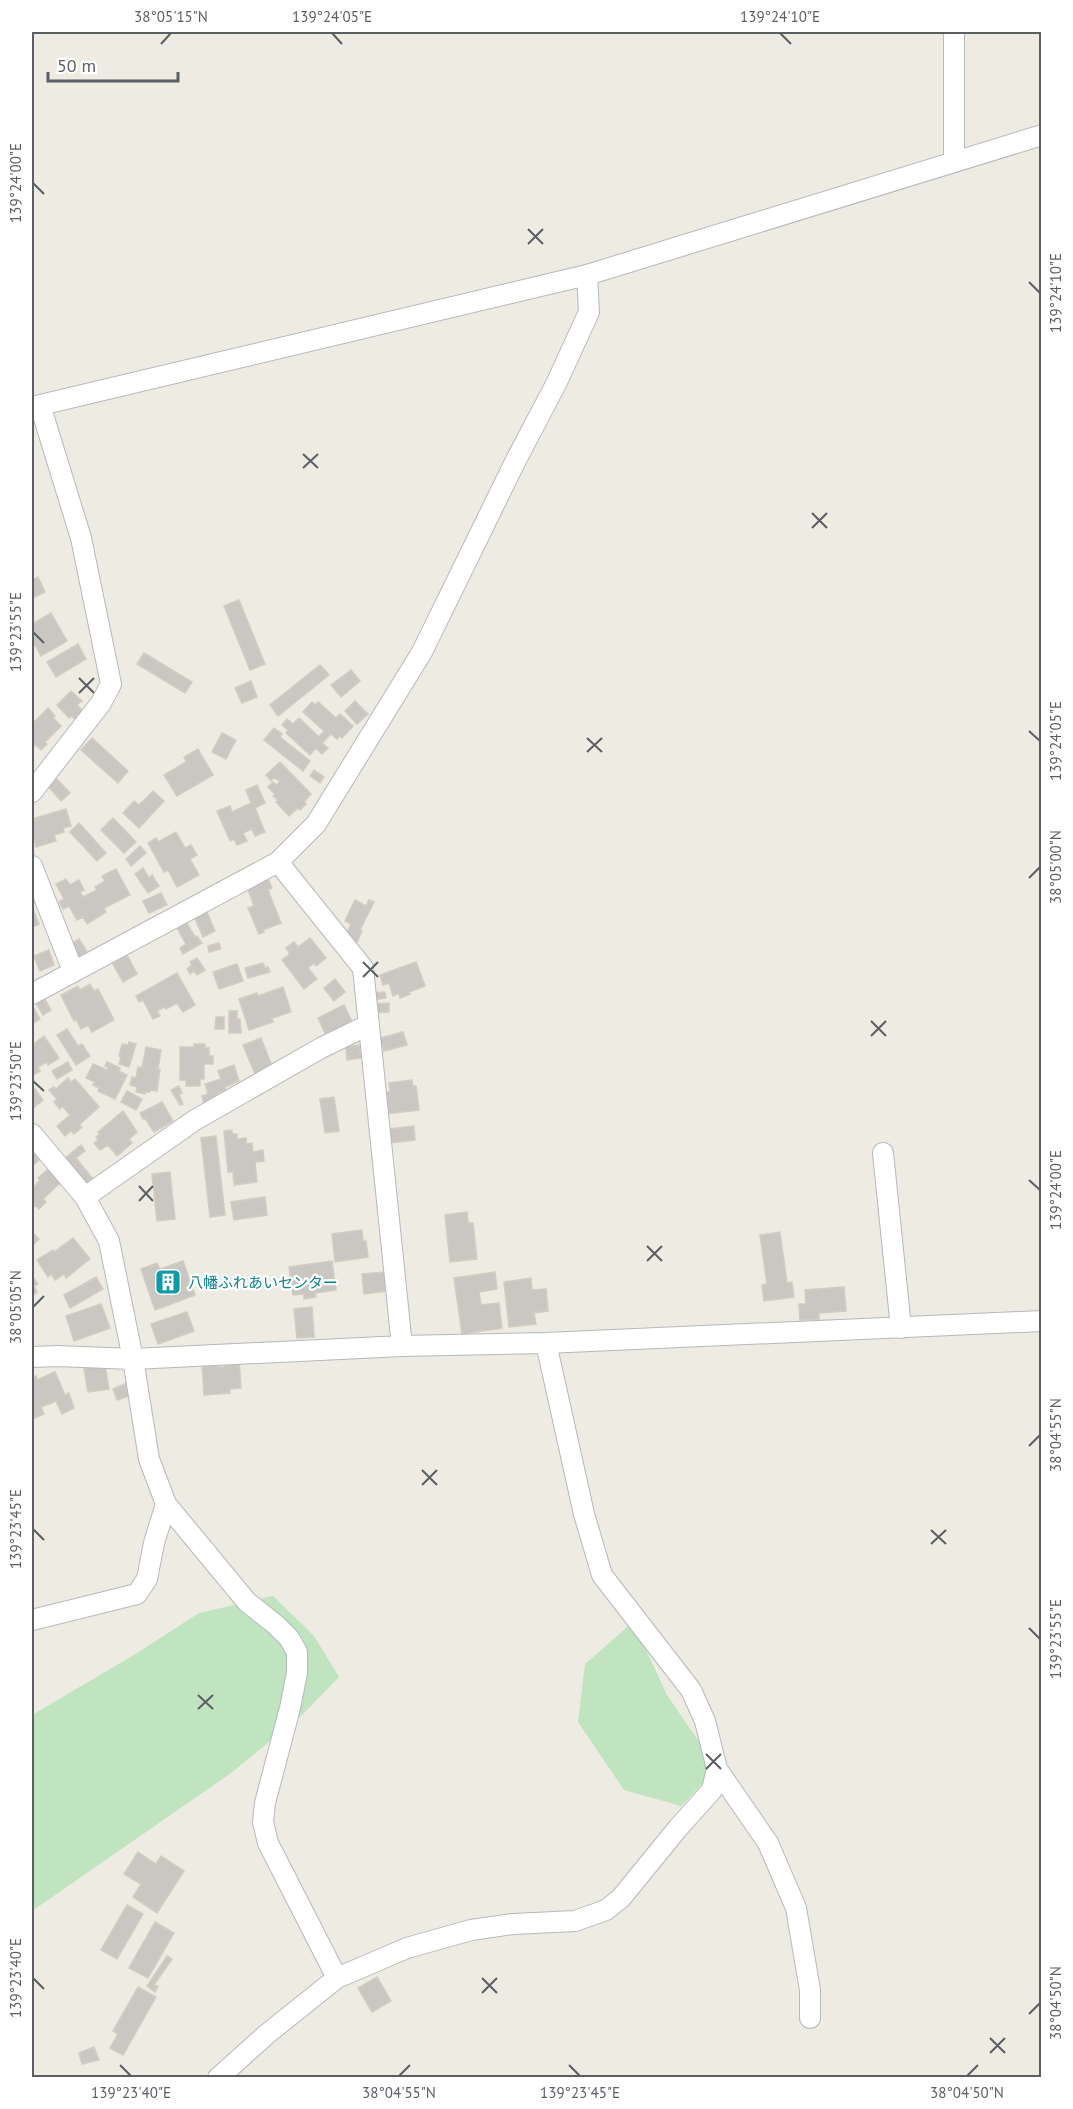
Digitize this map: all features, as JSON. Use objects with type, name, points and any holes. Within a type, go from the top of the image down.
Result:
[{"type":"street","points":[[954,32],[954,161]]},
{"type":"street","points":[[32,792],[70,740],[101,704],[111,684],[81,538],[36,406],[587,275],[1041,135]]},
{"type":"street","points":[[32,994],[278,862],[316,824],[422,652],[556,384],[588,312],[587,275]]},
{"type":"street","points":[[278,862],[363,969],[402,1346]]},
{"type":"street","points":[[32,866],[73,971]]},
{"type":"street","points":[[85,1197],[195,1120],[321,1048],[368,1025]]},
{"type":"street","points":[[32,1134],[85,1197],[109,1241],[133,1359],[149,1460],[166,1504],[247,1602],[276,1625],[289,1638],[297,1652],[297,1673],[291,1708],[265,1803],[263,1822],[268,1843],[338,1978]]},
{"type":"street","points":[[883,1153],[901,1328]]},
{"type":"street","points":[[32,1358],[57,1356],[133,1359],[1041,1321]]},
{"type":"street","points":[[546,1343],[584,1514],[602,1575],[691,1690],[705,1721],[717,1769],[768,1843],[796,1908],[810,1990],[810,2018]]},
{"type":"street","points":[[32,1620],[137,1594],[147,1579],[154,1543],[166,1504]]},
{"type":"street","points":[[218,2078],[267,2034],[338,1978],[407,1948],[471,1930],[522,1923],[575,1921],[606,1910],[621,1898],[712,1790],[717,1769]]},
{"type":"green space","points":[[273,1596],[314,1636],[339,1677],[303,1714],[231,1773],[32,1911],[32,1715],[134,1655],[199,1613]]},
{"type":"green space","points":[[633,1622],[667,1695],[717,1768],[681,1806],[624,1790],[578,1722],[585,1664]]},
{"type":"building","points":[[38,577],[45,592],[32,598],[32,580]]},
{"type":"building","points":[[239,600],[265,664],[250,670],[224,606]]},
{"type":"building","points":[[51,613],[67,641],[41,656],[32,640],[32,624]]},
{"type":"building","points":[[78,644],[86,659],[56,677],[47,662]]},
{"type":"building","points":[[144,653],[192,682],[185,693],[137,664]]},
{"type":"building","points":[[320,665],[329,675],[278,716],[270,705]]},
{"type":"building","points":[[351,670],[360,681],[341,697],[331,685]]},
{"type":"building","points":[[251,681],[257,697],[242,703],[235,688]]},
{"type":"building","points":[[71,691],[82,701],[77,705],[85,713],[77,721],[71,716],[69,718],[57,705]]},
{"type":"building","points":[[355,701],[368,714],[357,724],[345,711]]},
{"type":"building","points":[[312,702],[316,705],[318,702],[336,718],[340,714],[353,726],[342,738],[339,736],[337,739],[331,734],[322,743],[328,748],[322,754],[316,748],[310,755],[286,733],[288,730],[282,725],[287,719],[293,724],[299,718],[319,737],[324,731],[303,712]]},
{"type":"building","points":[[48,708],[55,716],[53,718],[61,726],[45,742],[47,744],[41,750],[32,744],[32,724]]},
{"type":"building","points":[[274,728],[282,734],[280,737],[310,761],[303,771],[264,740]]},
{"type":"building","points":[[222,733],[236,740],[226,759],[212,752]]},
{"type":"building","points":[[92,738],[128,771],[118,783],[81,750]]},
{"type":"building","points":[[198,749],[213,775],[177,796],[164,775],[186,762],[184,757]]},
{"type":"building","points":[[280,762],[311,794],[300,810],[298,808],[289,816],[276,802],[278,800],[273,796],[275,794],[268,787],[273,782],[277,785],[280,781],[274,778],[271,781],[266,775]]},
{"type":"building","points":[[314,770],[324,777],[320,783],[310,776]]},
{"type":"building","points":[[55,777],[70,793],[61,801],[47,785]]},
{"type":"building","points":[[257,785],[265,803],[255,808],[265,832],[255,836],[252,829],[243,833],[247,841],[237,845],[234,839],[230,841],[217,811],[230,806],[232,812],[251,803],[246,790]]},
{"type":"building","points":[[153,791],[164,801],[139,828],[123,813],[134,801],[139,805]]},
{"type":"building","points":[[66,809],[71,826],[63,828],[64,832],[54,835],[56,841],[36,847],[32,819]]},
{"type":"building","points":[[113,818],[136,842],[124,853],[101,830]]},
{"type":"building","points":[[79,823],[106,853],[97,861],[70,832]]},
{"type":"building","points":[[176,832],[185,848],[191,845],[197,855],[190,859],[199,875],[177,887],[168,870],[164,872],[148,843],[156,838],[158,842]]},
{"type":"building","points":[[140,846],[146,853],[131,866],[126,859]]},
{"type":"building","points":[[143,868],[149,878],[152,875],[159,886],[148,893],[135,874]]},
{"type":"building","points":[[116,869],[130,895],[104,908],[106,912],[87,924],[83,917],[77,920],[69,906],[63,909],[59,902],[64,899],[56,884],[66,879],[70,885],[79,880],[84,890],[80,892],[83,897],[97,890],[95,887],[105,881],[102,876]]},
{"type":"building","points":[[268,879],[272,888],[268,890],[281,923],[259,934],[248,908],[254,906],[247,887]]},
{"type":"building","points":[[161,893],[167,905],[149,913],[143,901]]},
{"type":"building","points":[[355,900],[366,906],[369,900],[374,902],[360,930],[362,931],[357,942],[345,937],[351,924],[345,921]]},
{"type":"building","points":[[32,907],[39,924],[32,927]]},
{"type":"building","points":[[206,910],[215,931],[203,937],[194,916]]},
{"type":"building","points":[[186,922],[195,937],[197,936],[202,943],[183,954],[180,948],[186,944],[177,928]]},
{"type":"building","points":[[310,938],[326,958],[316,966],[314,963],[308,968],[317,979],[304,989],[282,960],[290,954],[286,948],[294,942],[298,947]]},
{"type":"building","points":[[79,939],[87,952],[77,958],[69,945]]},
{"type":"building","points":[[219,943],[221,949],[209,952],[208,946]]},
{"type":"building","points":[[49,950],[54,965],[40,971],[34,956]]},
{"type":"building","points":[[127,955],[137,974],[123,982],[112,962]]},
{"type":"building","points":[[197,958],[205,970],[197,975],[194,971],[190,974],[187,969],[192,965],[190,962]]},
{"type":"building","points":[[416,962],[425,986],[400,998],[399,993],[393,996],[389,983],[383,985],[380,975]]},
{"type":"building","points":[[263,963],[270,972],[248,978],[245,968]]},
{"type":"building","points":[[237,964],[243,981],[219,989],[213,972]]},
{"type":"building","points":[[177,973],[195,1005],[183,1012],[177,1003],[166,1009],[164,1007],[157,1011],[160,1016],[153,1019],[143,1000],[139,1002],[136,996]]},
{"type":"building","points":[[335,979],[345,992],[334,1001],[324,988]]},
{"type":"building","points":[[90,984],[94,991],[98,989],[114,1020],[92,1032],[88,1025],[81,1029],[76,1019],[74,1021],[61,995],[78,986],[80,990]]},
{"type":"building","points":[[283,987],[291,1012],[272,1018],[273,1022],[249,1030],[239,999],[257,993],[258,996]]},
{"type":"building","points":[[385,992],[386,998],[374,1000],[373,993]]},
{"type":"building","points":[[44,998],[51,1010],[43,1015],[36,1003]]},
{"type":"building","points":[[389,1003],[389,1012],[374,1013],[373,1004]]},
{"type":"building","points":[[32,1005],[40,1019],[32,1024]]},
{"type":"building","points":[[344,1005],[352,1022],[326,1035],[318,1018]]},
{"type":"building","points":[[229,1011],[237,1011],[241,1033],[229,1033]]},
{"type":"building","points":[[216,1017],[224,1017],[224,1029],[215,1029]]},
{"type":"building","points":[[67,1029],[78,1046],[82,1044],[90,1056],[76,1065],[57,1035]]},
{"type":"building","points":[[403,1032],[407,1045],[384,1051],[380,1038]]},
{"type":"building","points":[[44,1036],[59,1058],[48,1065],[46,1062],[38,1067],[40,1071],[32,1076],[32,1045]]},
{"type":"building","points":[[261,1038],[272,1066],[255,1074],[243,1045]]},
{"type":"building","points":[[129,1042],[136,1044],[129,1067],[119,1064],[121,1057],[119,1056],[122,1044],[128,1045]]},
{"type":"building","points":[[194,1044],[205,1044],[205,1048],[209,1048],[209,1056],[213,1056],[213,1064],[204,1064],[204,1079],[200,1079],[200,1086],[186,1086],[186,1080],[180,1080],[180,1047],[194,1047]]},
{"type":"building","points":[[359,1045],[361,1058],[347,1060],[346,1047]]},
{"type":"building","points":[[146,1047],[161,1050],[157,1091],[151,1090],[145,1094],[136,1092],[137,1087],[130,1085],[132,1077],[136,1078],[138,1067],[142,1068]]},
{"type":"building","points":[[68,1062],[72,1070],[57,1079],[52,1071]]},
{"type":"building","points":[[107,1062],[120,1068],[119,1071],[127,1075],[115,1099],[98,1091],[99,1088],[93,1085],[95,1082],[86,1078],[93,1064],[107,1070],[108,1067],[105,1066]]},
{"type":"building","points":[[234,1065],[239,1081],[225,1087],[226,1090],[217,1093],[218,1096],[209,1099],[210,1102],[204,1104],[202,1096],[208,1094],[205,1084],[221,1079],[218,1071]]},
{"type":"building","points":[[68,1078],[71,1082],[75,1079],[99,1107],[79,1125],[82,1127],[74,1134],[71,1131],[65,1136],[57,1126],[70,1115],[62,1106],[60,1109],[54,1102],[57,1099],[49,1090],[54,1087],[56,1089]]},
{"type":"building","points":[[412,1080],[413,1086],[416,1086],[419,1110],[385,1114],[385,1092],[390,1092],[389,1083]]},
{"type":"building","points":[[179,1086],[183,1104],[180,1105],[171,1090]]},
{"type":"building","points":[[35,1089],[43,1100],[32,1109],[32,1092]]},
{"type":"building","points":[[127,1091],[142,1099],[136,1110],[121,1102]]},
{"type":"building","points":[[334,1097],[339,1131],[325,1133],[320,1099]]},
{"type":"building","points":[[162,1102],[173,1121],[154,1132],[140,1113]]},
{"type":"building","points":[[123,1111],[137,1132],[129,1139],[132,1143],[117,1156],[108,1145],[100,1150],[94,1143],[98,1140],[96,1137],[100,1134],[98,1132]]},
{"type":"building","points":[[414,1126],[415,1140],[390,1143],[389,1129]]},
{"type":"building","points":[[232,1130],[232,1134],[237,1134],[237,1139],[246,1138],[246,1144],[252,1143],[253,1152],[263,1150],[264,1161],[255,1162],[257,1182],[234,1185],[233,1172],[228,1172],[224,1131]]},
{"type":"building","points":[[216,1136],[225,1215],[210,1217],[201,1138]]},
{"type":"building","points":[[81,1145],[85,1151],[76,1158],[93,1179],[81,1188],[60,1162]]},
{"type":"building","points":[[32,1150],[39,1160],[32,1166]]},
{"type":"building","points":[[48,1169],[60,1183],[43,1199],[46,1202],[39,1209],[35,1205],[32,1208],[32,1186],[33,1188],[40,1180],[38,1178]]},
{"type":"building","points":[[170,1172],[175,1219],[157,1221],[152,1174]]},
{"type":"building","points":[[265,1197],[267,1215],[234,1220],[231,1202]]},
{"type":"building","points":[[467,1212],[468,1223],[473,1223],[477,1259],[450,1262],[445,1215]]},
{"type":"building","points":[[362,1230],[368,1257],[335,1262],[332,1234]]},
{"type":"building","points":[[32,1232],[39,1239],[32,1246]]},
{"type":"building","points":[[780,1232],[787,1283],[792,1282],[794,1297],[764,1301],[762,1285],[767,1284],[760,1235]]},
{"type":"building","points":[[73,1238],[90,1259],[66,1278],[64,1274],[55,1280],[51,1274],[48,1277],[37,1260],[53,1250],[54,1252]]},
{"type":"building","name":"八幡ふれあいセンター","points":[[183,1261],[195,1295],[155,1310],[141,1269],[157,1263],[160,1269]]},
{"type":"building","points":[[332,1261],[336,1290],[315,1293],[316,1297],[304,1299],[304,1294],[293,1295],[289,1267]]},
{"type":"building","points":[[386,1272],[388,1291],[364,1294],[362,1274]]},
{"type":"building","points":[[495,1272],[497,1289],[479,1292],[481,1305],[499,1303],[502,1328],[462,1334],[454,1278]]},
{"type":"building","points":[[32,1276],[38,1284],[34,1286],[37,1292],[32,1296]]},
{"type":"building","points":[[96,1277],[103,1289],[70,1308],[64,1295]]},
{"type":"building","points":[[531,1278],[532,1290],[546,1289],[548,1311],[534,1313],[536,1324],[509,1327],[504,1282]]},
{"type":"building","points":[[844,1287],[846,1311],[819,1313],[819,1319],[800,1320],[799,1304],[806,1304],[805,1290]]},
{"type":"building","points":[[101,1304],[110,1328],[74,1341],[66,1316]]},
{"type":"building","points":[[312,1307],[314,1337],[297,1338],[294,1309]]},
{"type":"building","points":[[187,1312],[194,1331],[158,1344],[151,1324]]},
{"type":"building","points":[[239,1359],[241,1388],[230,1389],[230,1393],[204,1395],[202,1362],[216,1361],[217,1367],[225,1367],[224,1360]]},
{"type":"building","points":[[105,1366],[109,1389],[88,1392],[84,1369]]},
{"type":"building","points":[[55,1372],[65,1395],[69,1393],[74,1408],[62,1414],[56,1401],[41,1407],[44,1414],[35,1418],[32,1410],[32,1378],[36,1376],[37,1380]]},
{"type":"building","points":[[127,1383],[132,1395],[117,1400],[113,1389]]},
{"type":"building","points":[[138,1852],[156,1864],[161,1856],[184,1871],[157,1913],[133,1897],[141,1884],[124,1874]]},
{"type":"building","points":[[127,1905],[143,1914],[117,1959],[101,1950]]},
{"type":"building","points":[[155,1922],[174,1933],[148,1978],[129,1968]]},
{"type":"building","points":[[167,1956],[172,1959],[154,1985],[158,1986],[155,1992],[147,1986]]},
{"type":"building","points":[[377,1977],[391,2001],[372,2012],[358,1988]]},
{"type":"building","points":[[138,1987],[156,1997],[123,2055],[110,2048],[118,2034],[113,2031]]},
{"type":"building","points":[[94,2047],[99,2060],[82,2064],[79,2053]]},
{"type":"place","name":"八幡ふれあいセンター","points":[[168,1282]]}]
